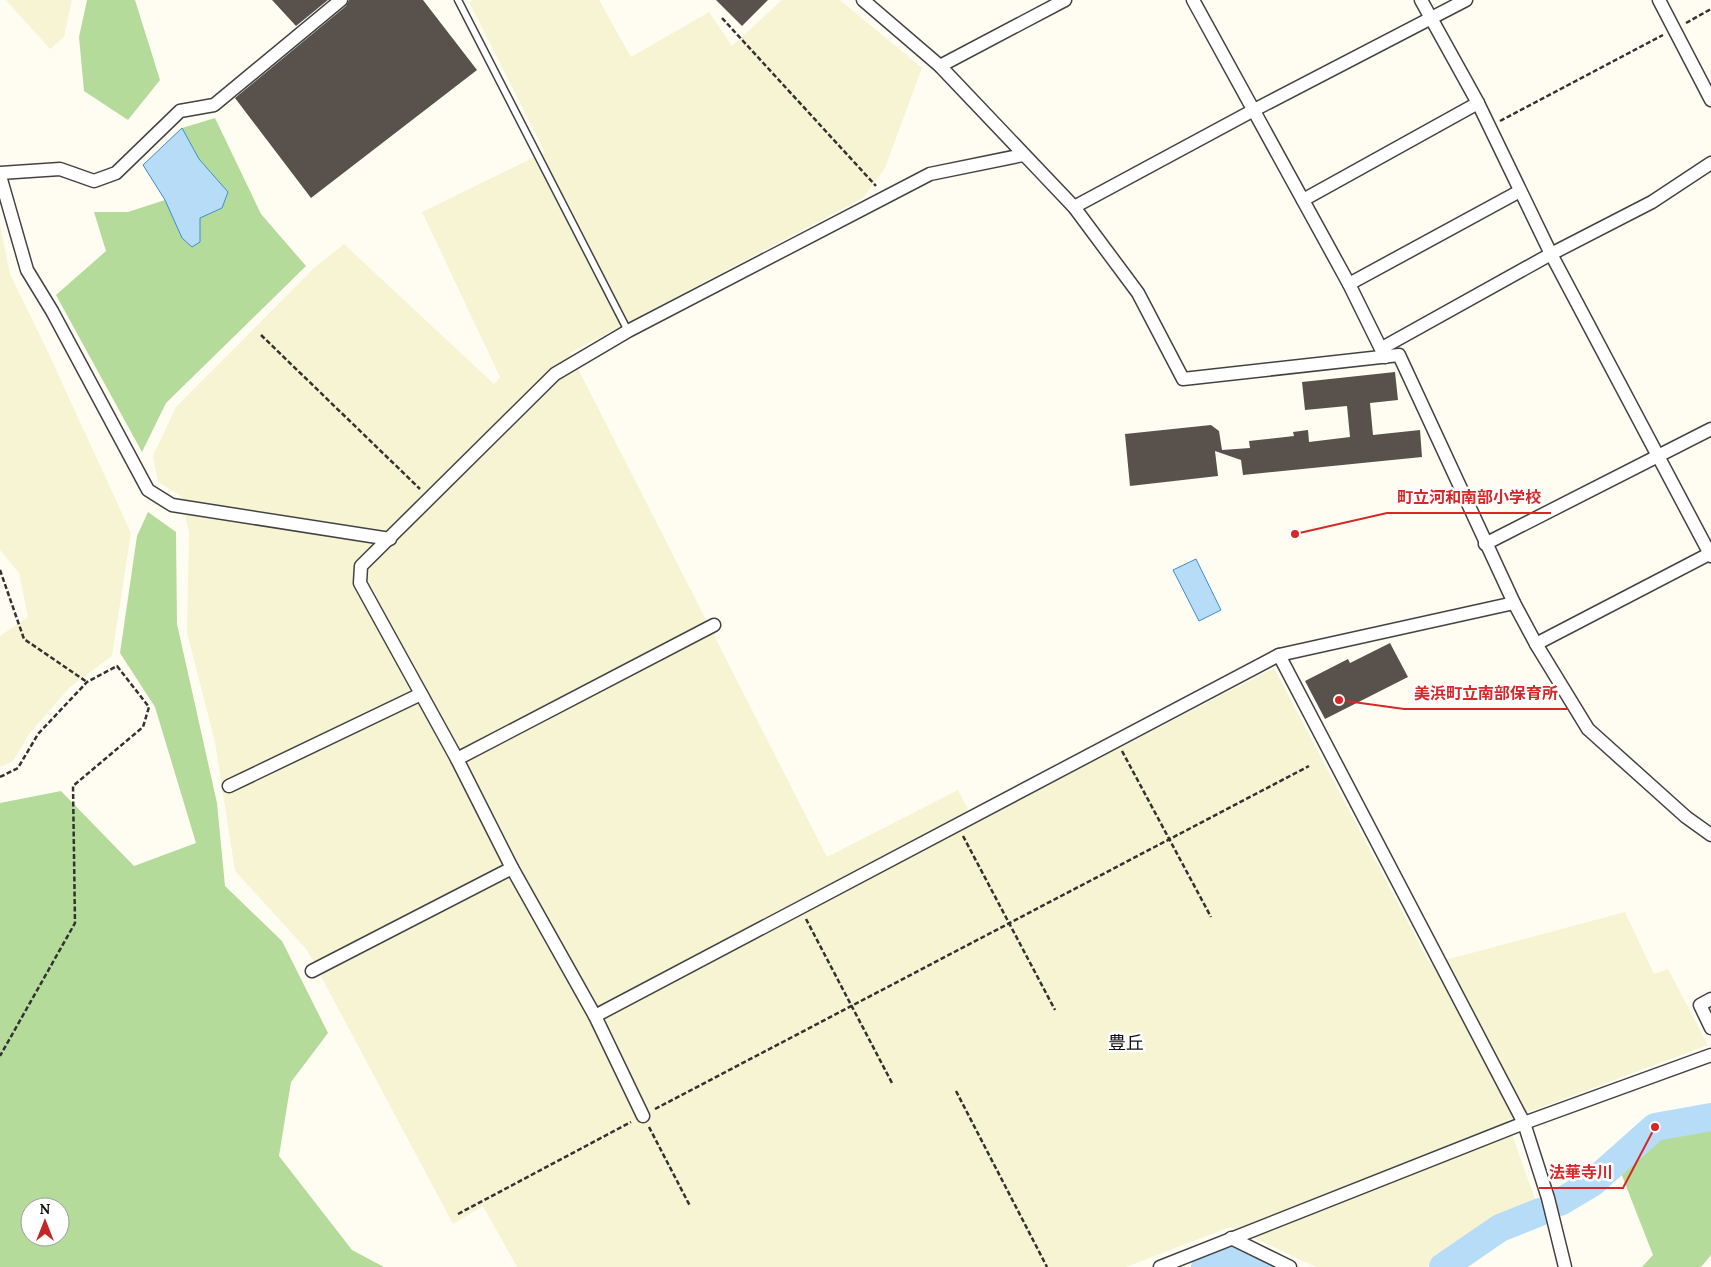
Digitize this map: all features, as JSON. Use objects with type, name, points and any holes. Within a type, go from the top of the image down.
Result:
[{"type":"street","points":[[341,0],[214,106],[180,111],[116,173],[94,181],[60,169],[0,174],[27,270],[52,311],[148,490],[172,504],[390,539]]},
{"type":"street","points":[[863,0],[940,66],[1023,156],[1074,207],[1138,293],[1183,379],[1383,352],[1399,355],[1514,603],[1536,644],[1588,729],[1686,817],[1711,835]]},
{"type":"street","points":[[940,66],[1065,0]]},
{"type":"street","points":[[1193,0],[1349,284],[1383,352]]},
{"type":"street","points":[[1421,0],[1478,103],[1551,254],[1658,458],[1711,554],[1536,644]]},
{"type":"street","points":[[1074,207],[1254,110],[1466,0]]},
{"type":"street","points":[[1659,0],[1711,100]]},
{"type":"street","points":[[1303,200],[1478,103]]},
{"type":"street","points":[[643,1116],[595,1016],[512,868],[457,759],[360,583],[361,566],[554,374],[628,331],[930,174],[1023,156]]},
{"type":"street","points":[[1383,352],[1551,254],[1652,202],[1711,163]]},
{"type":"street","points":[[1349,284],[1520,191]]},
{"type":"street","points":[[1485,544],[1658,458],[1711,429]]},
{"type":"street","points":[[595,1016],[1279,655],[1514,603]]},
{"type":"street","points":[[457,759],[714,625]]},
{"type":"street","points":[[1279,655],[1524,1124],[1548,1198],[1565,1267]]},
{"type":"street","points":[[228,786],[421,694]]},
{"type":"street","points":[[312,971],[512,868]]},
{"type":"street","points":[[1711,999],[1700,1005],[1711,1028]]},
{"type":"street","points":[[1160,1267],[1524,1124],[1711,1055]]},
{"type":"street","points":[[1231,1238],[1290,1267]]},
{"type":"lane","points":[[458,0],[628,331]]},
{"type":"path","points":[[1489,126],[1711,9]]},
{"type":"path","points":[[722,18],[886,197]]},
{"type":"path","points":[[261,335],[430,499]]},
{"type":"path","points":[[0,570],[24,639],[87,682]]},
{"type":"path","points":[[0,777],[18,768],[38,734],[87,682],[117,666],[149,707],[143,727],[73,786],[75,923],[0,1056]]},
{"type":"path","points":[[1117,741],[1211,917]]},
{"type":"path","points":[[458,1214],[1309,766]]},
{"type":"path","points":[[958,825],[1055,1010]]},
{"type":"path","points":[[800,909],[892,1083]]},
{"type":"path","points":[[956,1091],[1047,1267]]},
{"type":"path","points":[[643,1116],[690,1206]]},
{"type":"shaded area","points":[[6,0],[72,0],[64,37],[50,49]]},
{"type":"shaded area","points":[[473,0],[599,0],[631,57],[709,12],[732,46],[782,0],[840,0],[922,68],[885,168],[863,198],[570,353],[827,857],[958,790],[975,823],[1274,668],[1430,964],[1625,912],[1654,974],[1668,969],[1708,1045],[1507,1120],[1536,1202],[1496,1218],[1426,1267],[1316,1267],[1230,1227],[1126,1267],[517,1267],[483,1206],[453,1224],[307,950],[235,871],[215,742],[187,633],[189,532],[181,496],[158,482],[153,456],[176,407],[314,268],[344,244],[494,384],[500,377],[422,212],[545,152],[469,2]]},
{"type":"shaded area","points":[[0,225],[10,274],[131,533],[112,656],[70,687],[29,734],[13,761],[0,767],[0,636],[28,617],[19,573],[0,550]]},
{"type":"green space","points":[[87,0],[135,0],[160,80],[128,120],[84,91],[79,37]]},
{"type":"green space","points":[[215,118],[261,214],[306,266],[166,403],[142,452],[56,295],[106,251],[94,212],[128,212],[165,200],[182,238],[200,218],[222,208],[228,192],[199,159],[182,128]]},
{"type":"green space","points":[[148,512],[176,532],[177,624],[217,803],[225,886],[282,941],[328,1033],[291,1082],[279,1156],[352,1250],[384,1267],[0,1267],[0,803],[61,791],[134,866],[196,843],[155,707],[120,653],[137,536]]},
{"type":"green space","points":[[1711,1128],[1711,1255],[1701,1267],[1642,1267],[1653,1255],[1621,1173],[1658,1140]]},
{"type":"water","points":[[182,128],[199,159],[228,192],[222,208],[200,218],[200,242],[192,247],[182,238],[165,200],[143,165]]},
{"type":"water","points":[[1196,559],[1221,610],[1199,621],[1173,570]]},
{"type":"building","points":[[272,0],[328,0],[296,26]]},
{"type":"building","points":[[349,0],[423,0],[477,70],[311,198],[235,98],[346,6]]},
{"type":"building","points":[[716,0],[768,0],[742,26]]},
{"type":"building","points":[[1395,372],[1398,400],[1370,403],[1373,435],[1420,430],[1422,457],[1243,475],[1241,460],[1215,451],[1218,476],[1130,486],[1125,434],[1211,425],[1219,431],[1222,450],[1250,448],[1249,441],[1294,436],[1293,432],[1308,430],[1309,442],[1350,437],[1347,406],[1305,410],[1302,382]]},
{"type":"building","points":[[1390,643],[1408,677],[1325,719],[1305,681],[1348,659],[1350,663]]},
{"type":"waterway","points":[[1560,1202],[1592,1183],[1655,1127],[1711,1117]]},
{"type":"waterway","points":[[1443,1267],[1500,1228],[1540,1212]]},
{"type":"waterway","points":[[1205,1267],[1220,1262],[1236,1260],[1251,1261],[1266,1267]]},
{"type":"place","name":"町立河和南部小学校","points":[[1295,534]]},
{"type":"place","name":"美浜町立南部保育所","points":[[1339,700]]},
{"type":"place","name":"法華寺川","points":[[1655,1127]]},
{"type":"district","name":"豊丘","points":[[1126,1043]]}]
